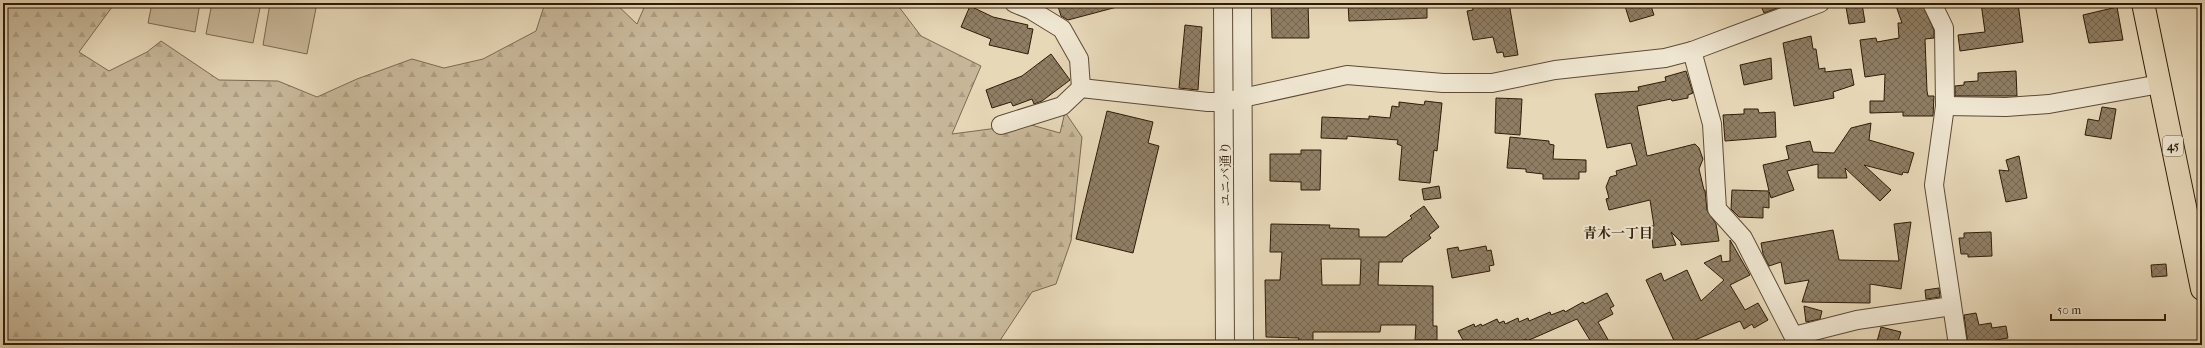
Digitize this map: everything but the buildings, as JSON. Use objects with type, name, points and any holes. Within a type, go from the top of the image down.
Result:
[{"type":"main road","name":"45","points":[[2143,3],[2202,290]]},
{"type":"street","points":[[1014,3],[1031,10],[1062,29],[1079,59],[1081,88]]},
{"type":"street","name":"ユニバ通り","points":[[1223,3],[1225,345]]},
{"type":"street","name":"ユニバ通り","points":[[1242,3],[1244,345]]},
{"type":"street","points":[[1001,125],[1062,106],[1081,88],[1208,102],[1224,102],[1347,75],[1443,83],[1492,83],[1555,70],[1665,58],[1692,51],[1820,3]]},
{"type":"street","points":[[1932,3],[1944,28],[1945,106],[1934,185],[1958,345]]},
{"type":"street","points":[[1692,51],[1712,124],[1717,209],[1743,238],[1796,341],[1858,320],[1952,306]]},
{"type":"street","points":[[1945,106],[2006,107],[2049,104],[2160,84]]},
{"type":"green space","points":[[3,3],[115,3],[79,52],[109,71],[147,52],[161,41],[219,80],[278,81],[317,97],[357,79],[412,59],[444,68],[483,59],[536,31],[545,3],[615,3],[637,24],[646,3],[896,3],[921,36],[981,66],[952,134],[1028,124],[1060,133],[1065,112],[1082,137],[1071,241],[1056,284],[1032,292],[997,345],[3,345]]},
{"type":"green space","points":[[152,3],[200,3],[195,32],[148,23]]},
{"type":"green space","points":[[212,3],[261,3],[253,43],[206,34]]},
{"type":"green space","points":[[270,3],[317,3],[307,54],[263,45]]},
{"type":"district","name":"青木一丁目","points":[[1618,233]]}]
